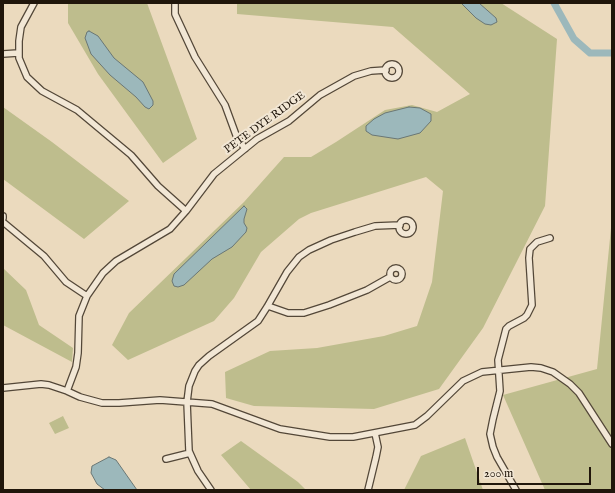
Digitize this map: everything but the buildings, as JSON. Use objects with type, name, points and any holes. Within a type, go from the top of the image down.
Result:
[{"type":"street","points":[[34,3],[21,27],[19,41],[18,53],[23,70],[27,77],[36,87],[76,110],[131,155],[153,181],[186,211]]},
{"type":"street","points":[[174,3],[175,14],[195,57],[225,106],[236,135],[245,149]]},
{"type":"street","points":[[3,54],[18,53]]},
{"type":"street","name":"PETE DYE RIDGE","points":[[68,391],[76,367],[78,354],[79,316],[87,296],[103,273],[116,261],[170,229],[186,211],[214,174],[257,139],[289,121],[320,95],[354,76],[371,71],[386,70]]},
{"type":"street","points":[[3,222],[44,256],[66,282],[87,296]]},
{"type":"street","points":[[211,490],[198,471],[190,453],[188,438],[187,402],[192,379],[199,365],[258,320],[268,306],[287,272],[299,257],[309,250],[331,240],[375,226],[400,225]]},
{"type":"street","points":[[516,490],[497,457],[493,448],[490,434],[500,391],[498,360],[499,352],[506,329],[524,318],[532,305],[529,253],[533,245],[537,242],[550,238]]},
{"type":"street","points":[[268,306],[288,313],[304,313],[367,290],[390,277]]},
{"type":"street","points":[[3,388],[40,384],[49,385],[68,391],[80,397],[109,404],[160,400],[212,404],[280,429],[338,437],[353,437],[375,434],[415,425],[427,416],[463,381],[482,372],[523,367],[541,368],[553,372],[570,384],[579,393],[612,444]]},
{"type":"street","points":[[368,490],[378,447],[375,434]]},
{"type":"street","points":[[166,460],[190,453]]},
{"type":"shaded area","points":[[68,3],[147,3],[197,139],[163,163],[98,74],[68,23]]},
{"type":"shaded area","points":[[237,3],[501,3],[557,39],[545,206],[483,328],[439,389],[374,409],[254,406],[226,398],[225,372],[270,351],[317,348],[384,336],[417,326],[432,282],[443,191],[426,177],[311,213],[299,219],[261,252],[234,298],[214,321],[128,360],[112,345],[129,313],[244,202],[284,157],[311,157],[385,110],[412,105],[437,112],[470,94],[393,27],[237,14]]},
{"type":"shaded area","points":[[3,107],[52,142],[129,201],[84,239],[3,179]]},
{"type":"shaded area","points":[[611,228],[612,490],[545,490],[503,395],[597,369]]},
{"type":"shaded area","points":[[3,268],[26,290],[39,325],[73,348],[72,362],[3,325]]},
{"type":"shaded area","points":[[63,416],[69,428],[55,434],[49,423]]},
{"type":"shaded area","points":[[465,438],[483,490],[404,490],[421,456]]},
{"type":"shaded area","points":[[241,441],[298,482],[306,490],[251,490],[221,455]]},
{"type":"water","points":[[461,3],[479,3],[496,18],[497,22],[491,25],[485,24],[476,18]]},
{"type":"water","points":[[89,31],[98,36],[114,58],[143,82],[153,101],[153,105],[149,109],[110,75],[91,54],[85,38],[87,32]]},
{"type":"water","points":[[409,107],[420,108],[431,114],[431,121],[420,133],[398,139],[372,135],[366,131],[366,126],[374,119],[385,113]]},
{"type":"water","points":[[244,206],[247,209],[244,219],[244,223],[247,228],[246,232],[232,247],[212,259],[184,285],[178,287],[174,286],[172,281],[174,274]]},
{"type":"water","points":[[109,457],[116,460],[137,490],[105,490],[97,484],[91,473],[92,466]]},
{"type":"waterway","points":[[554,3],[574,39],[590,53],[612,53]]}]
